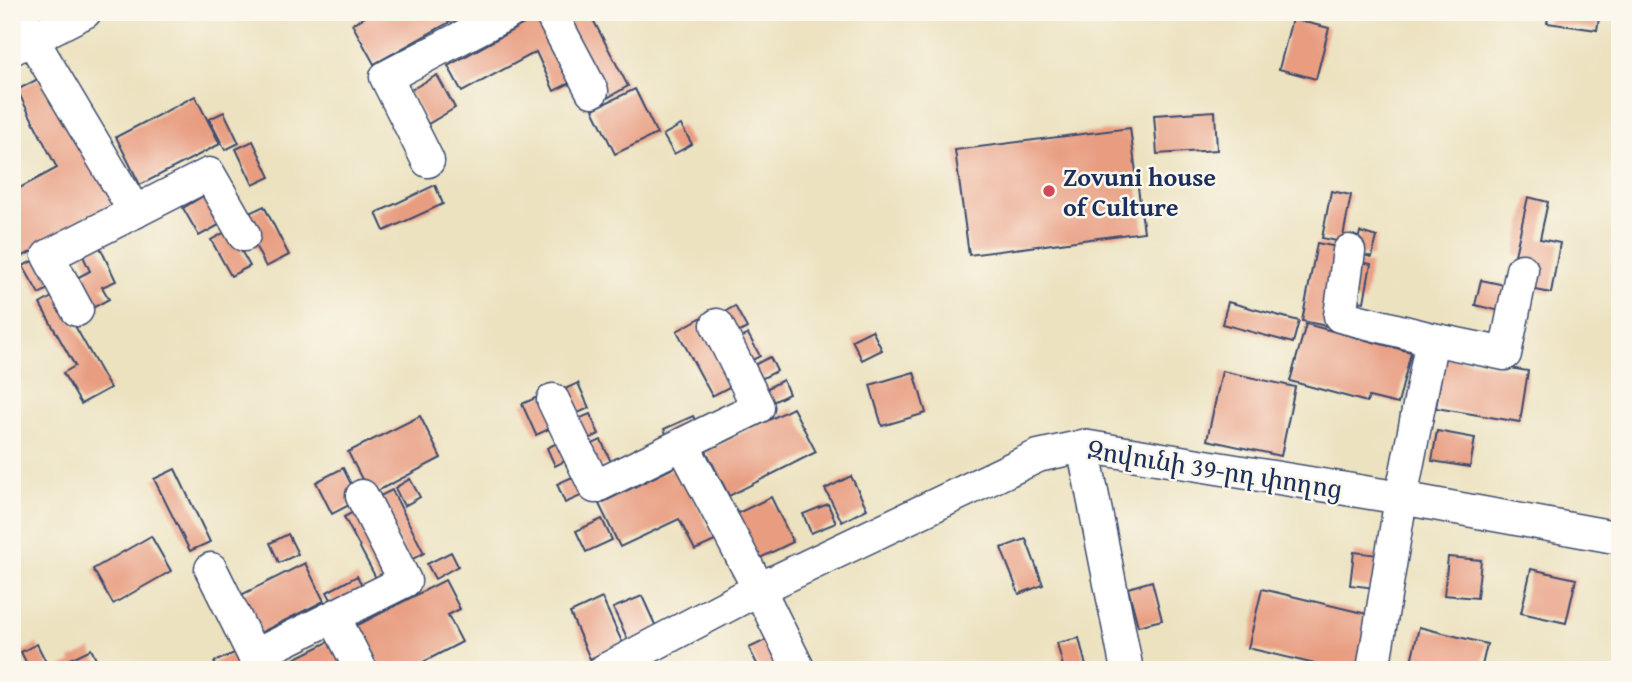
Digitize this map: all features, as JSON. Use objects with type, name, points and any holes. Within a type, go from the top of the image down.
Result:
[{"type":"street","points":[[85,12],[22,33],[135,212]]},
{"type":"street","points":[[428,161],[386,77],[472,21],[510,12]]},
{"type":"street","points":[[550,12],[592,91]]},
{"type":"street","points":[[77,310],[48,257],[209,174],[244,235]]},
{"type":"street","points":[[1349,251],[1340,316],[1432,340],[1505,354],[1522,270]]},
{"type":"street","points":[[553,400],[595,487],[758,407],[717,325]]},
{"type":"street","points":[[1373,670],[1401,498],[1432,340]]},
{"type":"street","points":[[683,445],[799,670]]},
{"type":"street","points":[[1083,446],[1127,670]]},
{"type":"street","name":"Զովունի 39-րդ փողոց","points":[[606,670],[759,589],[1038,456],[1083,446],[1401,498],[1620,538]]},
{"type":"street","points":[[211,569],[254,656],[405,581],[362,496]]},
{"type":"street","points":[[334,617],[360,670]]},
{"type":"building","points":[[374,12],[451,12],[455,19],[374,64],[352,24]]},
{"type":"building","points":[[561,12],[589,12],[628,86],[607,98]]},
{"type":"building","points":[[1549,12],[1600,12],[1597,30],[1547,23]]},
{"type":"building","points":[[540,15],[574,81],[554,91],[536,52],[462,92],[448,66]]},
{"type":"building","points":[[1292,19],[1329,28],[1316,79],[1279,69]]},
{"type":"building","points":[[49,73],[118,205],[16,260],[12,253],[12,192],[57,168],[17,90]]},
{"type":"building","points":[[437,75],[455,108],[428,124],[409,91]]},
{"type":"building","points":[[635,89],[657,134],[615,154],[593,109]]},
{"type":"building","points":[[195,96],[220,144],[140,185],[116,137]]},
{"type":"building","points":[[1215,111],[1217,150],[1157,154],[1154,115]]},
{"type":"building","points":[[224,112],[239,143],[225,150],[209,119]]},
{"type":"building","points":[[681,125],[692,144],[674,154],[663,135]]},
{"type":"building","name":"Zovuni house of Culture","points":[[1130,128],[1144,232],[969,255],[955,150]]},
{"type":"building","points":[[253,141],[270,177],[253,185],[236,149]]},
{"type":"building","points":[[435,185],[443,204],[384,231],[376,213]]},
{"type":"building","points":[[1331,191],[1351,195],[1342,242],[1322,238]]},
{"type":"building","points":[[203,196],[219,225],[199,236],[183,208]]},
{"type":"building","points":[[1528,197],[1548,202],[1540,239],[1560,243],[1551,293],[1531,289],[1536,261],[1515,255]]},
{"type":"building","points":[[264,206],[289,255],[266,267],[241,217]]},
{"type":"building","points":[[229,230],[250,266],[231,276],[211,240]]},
{"type":"building","points":[[1360,232],[1377,237],[1372,257],[1355,253]]},
{"type":"building","points":[[1317,243],[1342,248],[1327,326],[1302,321]]},
{"type":"building","points":[[99,245],[116,281],[102,287],[109,299],[89,310],[73,280],[90,271],[82,254]]},
{"type":"building","points":[[38,258],[53,286],[39,294],[23,266]]},
{"type":"building","points":[[1355,261],[1371,264],[1364,302],[1348,300]]},
{"type":"building","points":[[1481,280],[1514,287],[1508,313],[1475,305]]},
{"type":"building","points":[[57,294],[110,388],[81,404],[63,373],[75,366],[40,304]]},
{"type":"building","points":[[1228,302],[1299,321],[1293,343],[1222,324]]},
{"type":"building","points":[[735,306],[747,328],[730,337],[719,315]]},
{"type":"building","points":[[704,316],[739,382],[712,396],[677,331]]},
{"type":"building","points":[[1306,324],[1411,352],[1398,404],[1369,397],[1367,402],[1290,381]]},
{"type":"building","points":[[872,330],[882,350],[862,360],[852,340]]},
{"type":"building","points":[[748,334],[760,356],[745,364],[733,343]]},
{"type":"building","points":[[770,357],[777,371],[755,382],[748,368]]},
{"type":"building","points":[[1444,357],[1528,371],[1520,422],[1436,408]]},
{"type":"building","points":[[1222,371],[1295,387],[1281,456],[1207,440]]},
{"type":"building","points":[[914,372],[926,413],[882,426],[870,385]]},
{"type":"building","points":[[783,380],[789,394],[769,404],[762,391]]},
{"type":"building","points":[[578,383],[589,408],[567,418],[556,393]]},
{"type":"building","points":[[544,394],[558,425],[536,435],[522,404]]},
{"type":"building","points":[[793,408],[816,452],[729,496],[706,451]]},
{"type":"building","points":[[590,414],[599,434],[581,443],[571,422]]},
{"type":"building","points":[[420,416],[441,458],[370,495],[348,452]]},
{"type":"building","points":[[693,416],[699,429],[670,442],[664,429]]},
{"type":"building","points":[[1437,431],[1475,438],[1470,467],[1432,461]]},
{"type":"building","points":[[565,439],[573,457],[555,466],[547,448]]},
{"type":"building","points":[[601,440],[611,462],[596,469],[586,447]]},
{"type":"building","points":[[677,466],[715,541],[695,550],[679,519],[620,547],[599,504]]},
{"type":"building","points":[[343,468],[359,500],[332,514],[316,482]]},
{"type":"building","points":[[175,469],[210,542],[190,551],[154,479]]},
{"type":"building","points":[[581,473],[590,492],[565,503],[557,484]]},
{"type":"building","points":[[851,476],[867,509],[842,522],[825,489]]},
{"type":"building","points":[[410,479],[420,497],[404,506],[395,488]]},
{"type":"building","points":[[392,490],[424,553],[409,561],[376,498]]},
{"type":"building","points":[[771,497],[793,542],[756,560],[734,515]]},
{"type":"building","points":[[828,504],[836,523],[811,533],[803,514]]},
{"type":"building","points":[[359,509],[393,577],[379,584],[344,517]]},
{"type":"building","points":[[602,519],[612,540],[586,552],[576,531]]},
{"type":"building","points":[[288,534],[298,554],[279,563],[270,543]]},
{"type":"building","points":[[151,536],[171,571],[113,604],[93,569]]},
{"type":"building","points":[[1026,539],[1043,585],[1019,594],[1001,548]]},
{"type":"building","points":[[451,552],[458,566],[435,579],[427,564]]},
{"type":"building","points":[[1354,552],[1379,555],[1375,588],[1350,585]]},
{"type":"building","points":[[1448,557],[1481,560],[1477,598],[1444,595]]},
{"type":"building","points":[[305,563],[324,601],[254,636],[235,598]]},
{"type":"building","points":[[1531,569],[1576,579],[1566,623],[1521,613]]},
{"type":"building","points":[[357,576],[364,589],[334,605],[327,592]]},
{"type":"building","points":[[445,580],[460,609],[448,615],[462,642],[408,670],[373,670],[352,628]]},
{"type":"building","points":[[1152,581],[1162,620],[1138,626],[1128,588]]},
{"type":"building","points":[[1262,589],[1371,615],[1358,670],[1340,670],[1248,648]]},
{"type":"building","points":[[642,596],[657,629],[629,642],[613,608]]},
{"type":"building","points":[[602,598],[623,644],[590,659],[570,613]]},
{"type":"building","points":[[1419,627],[1487,644],[1481,670],[1409,670]]},
{"type":"building","points":[[770,638],[786,670],[760,670],[749,648]]},
{"type":"building","points":[[1079,638],[1087,670],[1064,670],[1057,643]]},
{"type":"building","points":[[332,640],[343,663],[337,666],[339,670],[272,670]]},
{"type":"building","points":[[37,644],[50,670],[30,670],[21,652]]},
{"type":"building","points":[[91,649],[101,670],[56,670],[71,662],[70,659]]},
{"type":"building","points":[[241,650],[250,670],[218,670],[214,662]]},
{"type":"place","name":"Zovuni house of Culture","points":[[1049,191]]}]
